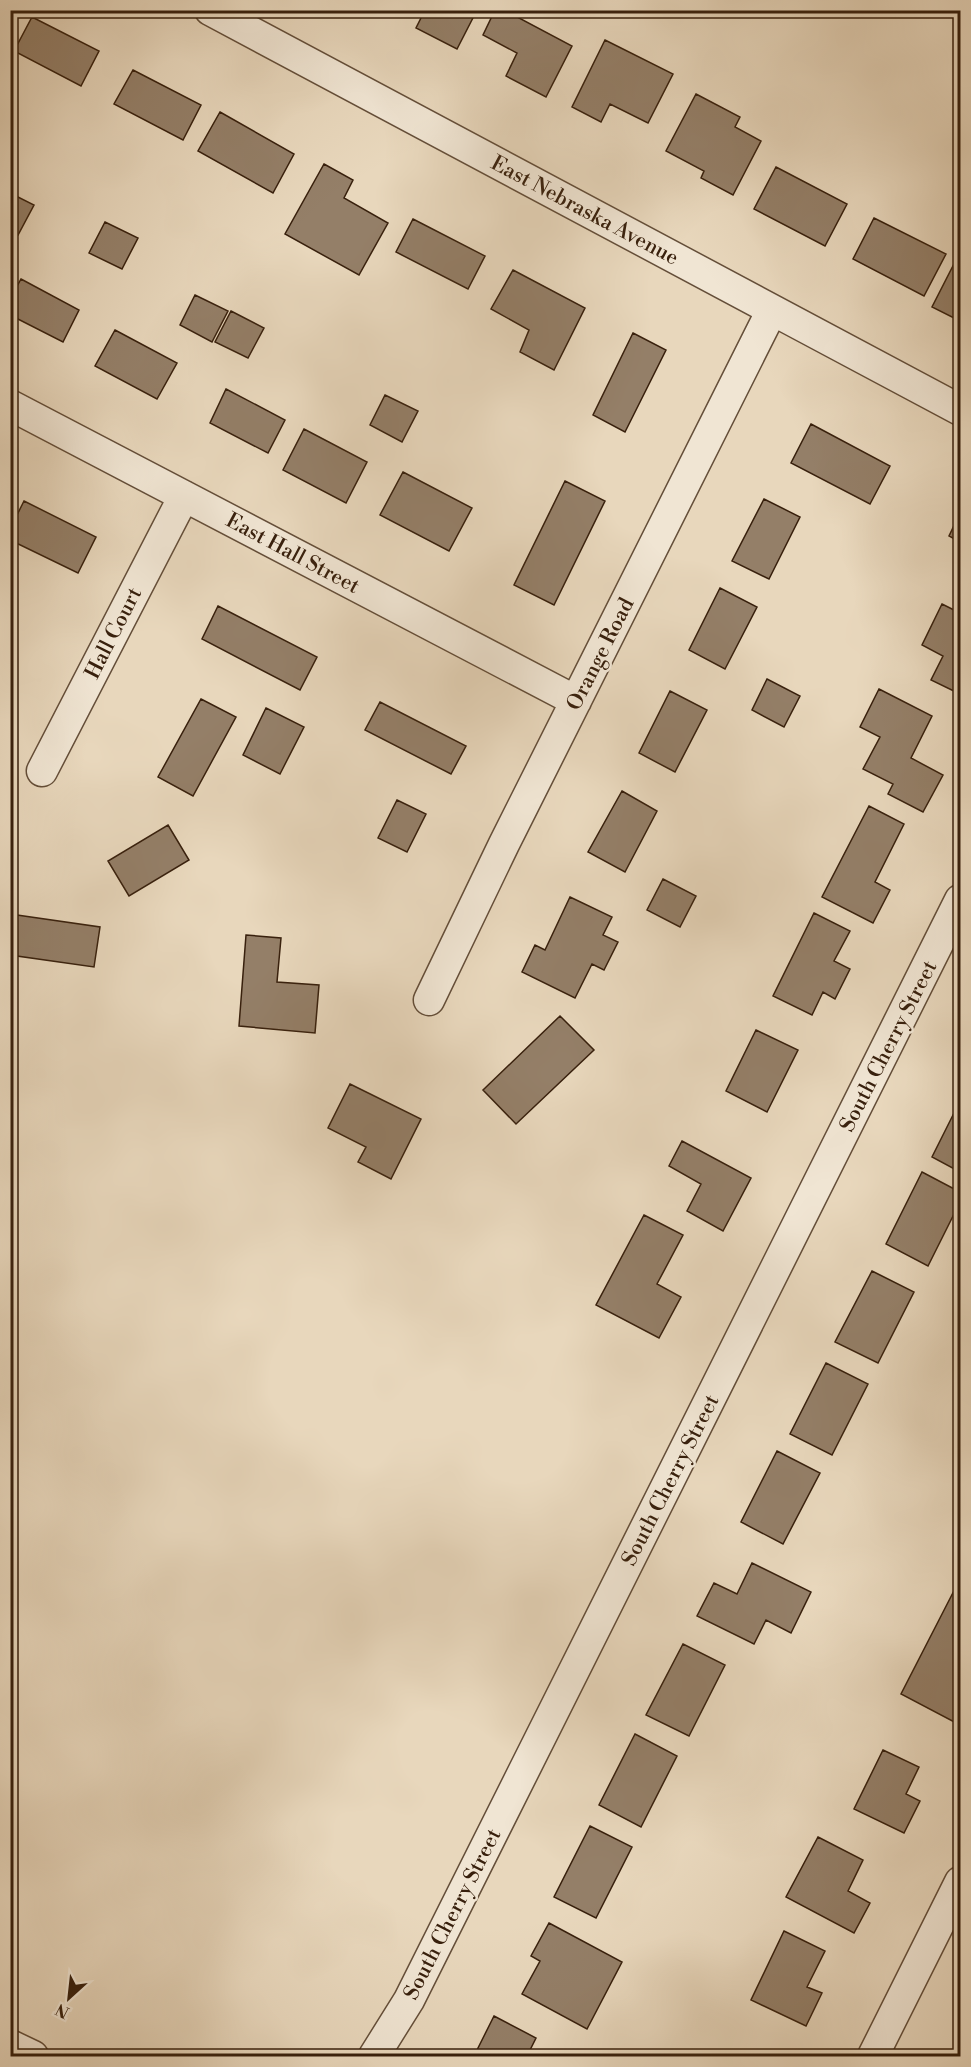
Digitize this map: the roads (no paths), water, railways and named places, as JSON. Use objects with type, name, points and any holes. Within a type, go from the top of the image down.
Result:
[{"type":"street","name":"East Nebraska Avenue","points":[[210,10],[960,410]]},
{"type":"street","name":"Orange Road","points":[[429,1000],[772,310]]},
{"type":"street","name":"East Hall Street","points":[[10,405],[576,701]]},
{"type":"street","name":"Hall Court","points":[[42,771],[184,496]]},
{"type":"street","name":"South Cherry Street","points":[[374,2056],[409,2000],[960,900]]},
{"type":"street","points":[[873,2056],[960,1882]]},
{"type":"street","points":[[10,2045],[33,2056]]}]
